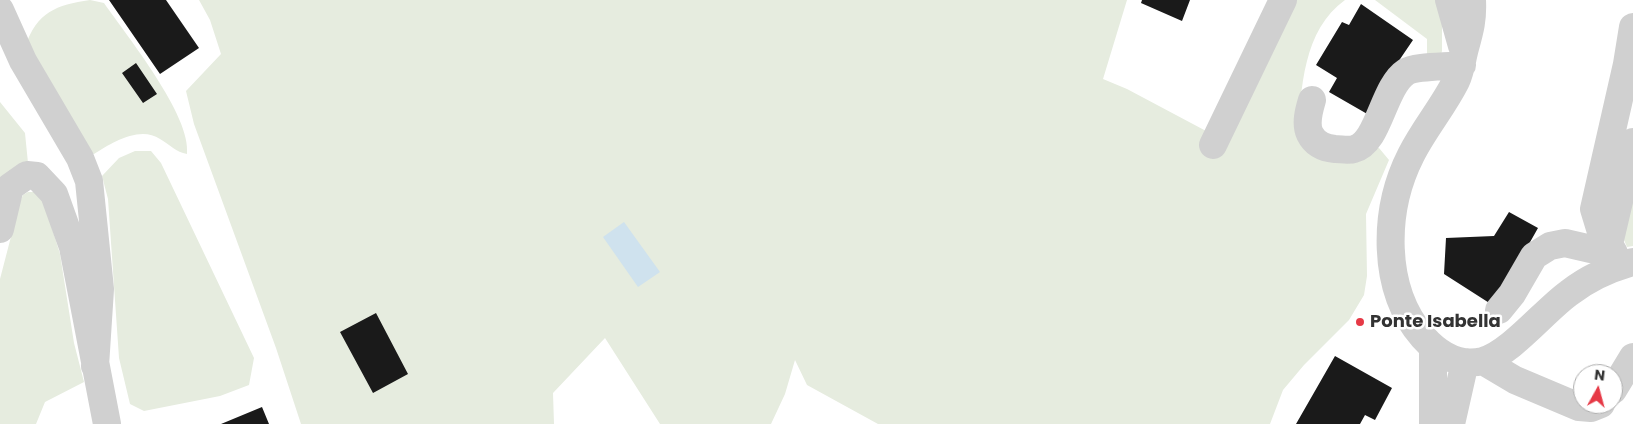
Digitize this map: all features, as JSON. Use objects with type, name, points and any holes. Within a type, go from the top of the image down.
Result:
[{"type":"street","points":[[1213,145],[1283,0]]},
{"type":"street","points":[[1449,0],[1463,59]]},
{"type":"street","points":[[1472,0],[1473,19],[1457,80],[1411,156],[1393,211],[1391,247],[1393,278],[1401,303],[1417,330],[1433,348],[1448,358],[1474,361],[1573,404]]},
{"type":"street","points":[[0,10],[22,61],[80,158],[89,181],[100,289],[95,366]]},
{"type":"street","points":[[1621,257],[1601,232],[1594,208],[1627,64],[1633,27]]},
{"type":"street","points":[[1312,100],[1308,114],[1310,133],[1320,145],[1332,148],[1355,149],[1365,143],[1395,84],[1404,73],[1413,68],[1441,68],[1463,59]]},
{"type":"street","points":[[1474,361],[1502,351],[1570,292],[1621,257],[1633,142]]},
{"type":"street","points":[[0,229],[10,187],[27,175],[37,176],[54,194],[73,247],[105,413],[86,424]]},
{"type":"street","points":[[1499,310],[1512,294],[1534,256],[1550,246],[1565,243],[1621,257]]},
{"type":"street","points":[[1433,348],[1433,424]]},
{"type":"street","points":[[1623,374],[1633,357]]},
{"type":"street","points":[[1451,424],[1474,361]]},
{"type":"shaded area","points":[[90,0],[104,3],[156,76],[179,119],[186,138],[187,154],[176,150],[152,135],[144,134],[126,137],[94,154],[82,152],[25,47],[35,26],[49,12],[67,5]]},
{"type":"shaded area","points":[[199,0],[1127,0],[1103,79],[1127,89],[1223,140],[1291,0],[1345,0],[1320,27],[1312,44],[1303,80],[1298,136],[1379,148],[1389,160],[1366,214],[1367,276],[1364,295],[1349,320],[1304,365],[1283,390],[1270,424],[878,424],[807,385],[795,360],[785,394],[771,424],[660,424],[605,338],[553,393],[554,424],[301,424],[276,348],[194,124],[186,91],[221,54],[210,20]]},
{"type":"shaded area","points":[[1375,0],[1442,0],[1442,51],[1440,58],[1427,55],[1427,39]]},
{"type":"shaded area","points":[[0,102],[25,133],[28,163],[11,170],[0,183]]},
{"type":"shaded area","points":[[135,151],[151,151],[161,163],[254,358],[249,385],[220,396],[144,411],[130,404],[119,358],[108,199],[102,176],[119,158]]},
{"type":"shaded area","points":[[1633,173],[1633,246],[1627,247],[1621,233]]},
{"type":"shaded area","points":[[28,192],[34,192],[43,199],[60,254],[74,343],[84,382],[45,402],[36,424],[0,424],[0,279],[20,202],[23,195]]},
{"type":"water","points":[[624,222],[660,272],[638,287],[603,237]]},
{"type":"building","points":[[109,0],[166,0],[199,48],[160,74]]},
{"type":"building","points":[[1142,0],[1190,0],[1182,21],[1141,3]]},
{"type":"building","points":[[1361,4],[1413,40],[1396,65],[1369,115],[1329,92],[1337,78],[1316,65],[1342,22],[1349,25]]},
{"type":"building","points":[[136,63],[157,94],[143,103],[122,73]]},
{"type":"building","points":[[1509,212],[1538,228],[1494,306],[1444,274],[1446,238],[1494,236]]},
{"type":"building","points":[[376,313],[408,374],[373,393],[340,332]]},
{"type":"building","points":[[1335,356],[1392,388],[1375,420],[1365,415],[1360,424],[1296,424]]},
{"type":"building","points":[[262,407],[269,424],[221,424]]},
{"type":"place","name":"Ponte Isabella","points":[[1360,322]]}]
